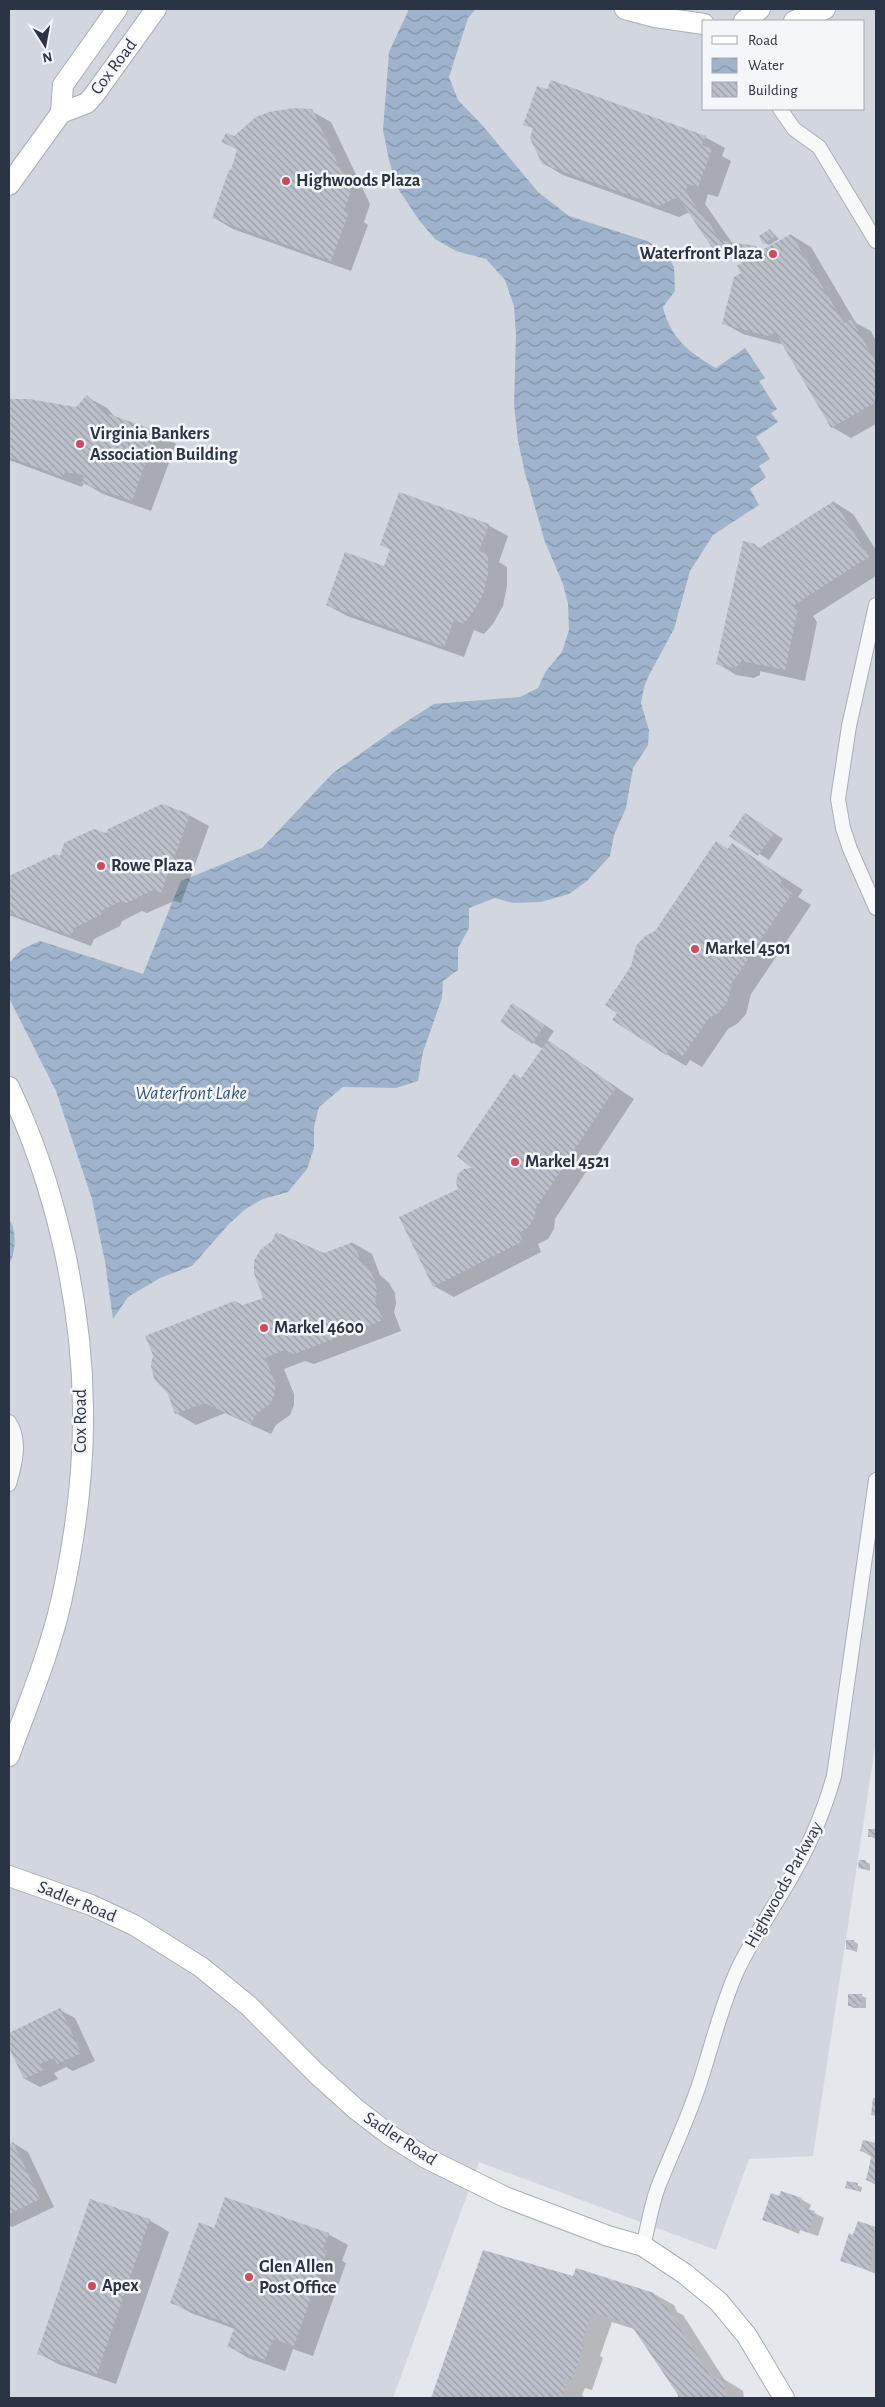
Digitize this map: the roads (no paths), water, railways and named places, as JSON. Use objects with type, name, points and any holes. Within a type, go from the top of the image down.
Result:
[{"type":"street","name":"Cox Road","points":[[117,9],[63,85],[61,113],[87,102],[94,95],[156,9]]},
{"type":"street","points":[[625,9],[655,17],[702,24]]},
{"type":"street","points":[[745,20],[760,9]]},
{"type":"street","points":[[797,20],[825,9]]},
{"type":"street","points":[[781,110],[794,129],[819,148],[876,241]]},
{"type":"street","points":[[9,185],[61,113]]},
{"type":"street","points":[[876,605],[849,726],[838,799],[843,828],[850,849],[876,908]]},
{"type":"street","name":"Cox Road","points":[[9,1087],[39,1163],[62,1243],[80,1353],[83,1407],[82,1449],[77,1504],[60,1604],[38,1676],[9,1756]]},
{"type":"street","points":[[9,1422],[16,1439],[14,1469],[9,1484]]},
{"type":"street","name":"Highwoods Parkway","points":[[643,2246],[658,2188],[679,2140],[700,2082],[719,2018],[737,1972],[760,1927],[786,1886],[815,1833],[826,1807],[834,1776],[876,1480]]},
{"type":"street","name":"Sadler Road","points":[[9,1876],[92,1905],[134,1926],[195,1963],[249,2006],[318,2075],[357,2110],[391,2136],[426,2158],[505,2197],[608,2236],[643,2246],[685,2274],[719,2302],[747,2336],[784,2398]]},
{"type":"water","name":"Waterfront Lake","points":[[409,9],[476,9],[468,18],[449,77],[458,100],[483,126],[538,192],[569,216],[647,241],[666,253],[674,267],[675,291],[663,307],[670,327],[689,350],[716,368],[745,348],[765,378],[759,381],[777,409],[771,413],[778,422],[756,437],[770,459],[759,466],[766,477],[750,489],[759,505],[713,535],[690,571],[674,629],[644,687],[641,703],[649,730],[648,745],[633,768],[626,808],[614,835],[610,856],[587,881],[569,894],[541,902],[513,903],[495,898],[469,908],[469,928],[458,948],[458,970],[443,981],[442,998],[423,1052],[418,1081],[396,1088],[343,1087],[319,1107],[314,1127],[314,1148],[307,1169],[288,1192],[263,1199],[247,1208],[229,1224],[192,1266],[160,1278],[128,1297],[113,1319],[105,1262],[92,1199],[56,1091],[9,998],[9,963],[22,949],[40,941],[143,974],[181,881],[262,848],[333,773],[434,704],[520,697],[538,688],[546,671],[562,652],[569,630],[568,604],[563,584],[545,542],[525,473],[518,441],[514,404],[516,335],[514,306],[505,280],[486,259],[456,251],[435,239],[419,220],[397,187],[389,160],[383,130],[389,52]]},
{"type":"water","points":[[9,1219],[12,1224],[15,1242],[9,1264]]},
{"type":"place","name":"Highwoods Plaza","points":[[286,181]]},
{"type":"place","name":"Waterfront Plaza","points":[[773,254]]},
{"type":"place","name":"Virginia Bankers Association Building","points":[[80,444]]},
{"type":"place","name":"Rowe Plaza","points":[[101,866]]},
{"type":"place","name":"Markel 4501","points":[[695,949]]},
{"type":"place","name":"Markel 4521","points":[[515,1162]]},
{"type":"place","name":"Markel 4600","points":[[264,1328]]},
{"type":"place","name":"Glen Allen Post Office","points":[[249,2277]]},
{"type":"place","name":"Apex","points":[[92,2286]]}]
